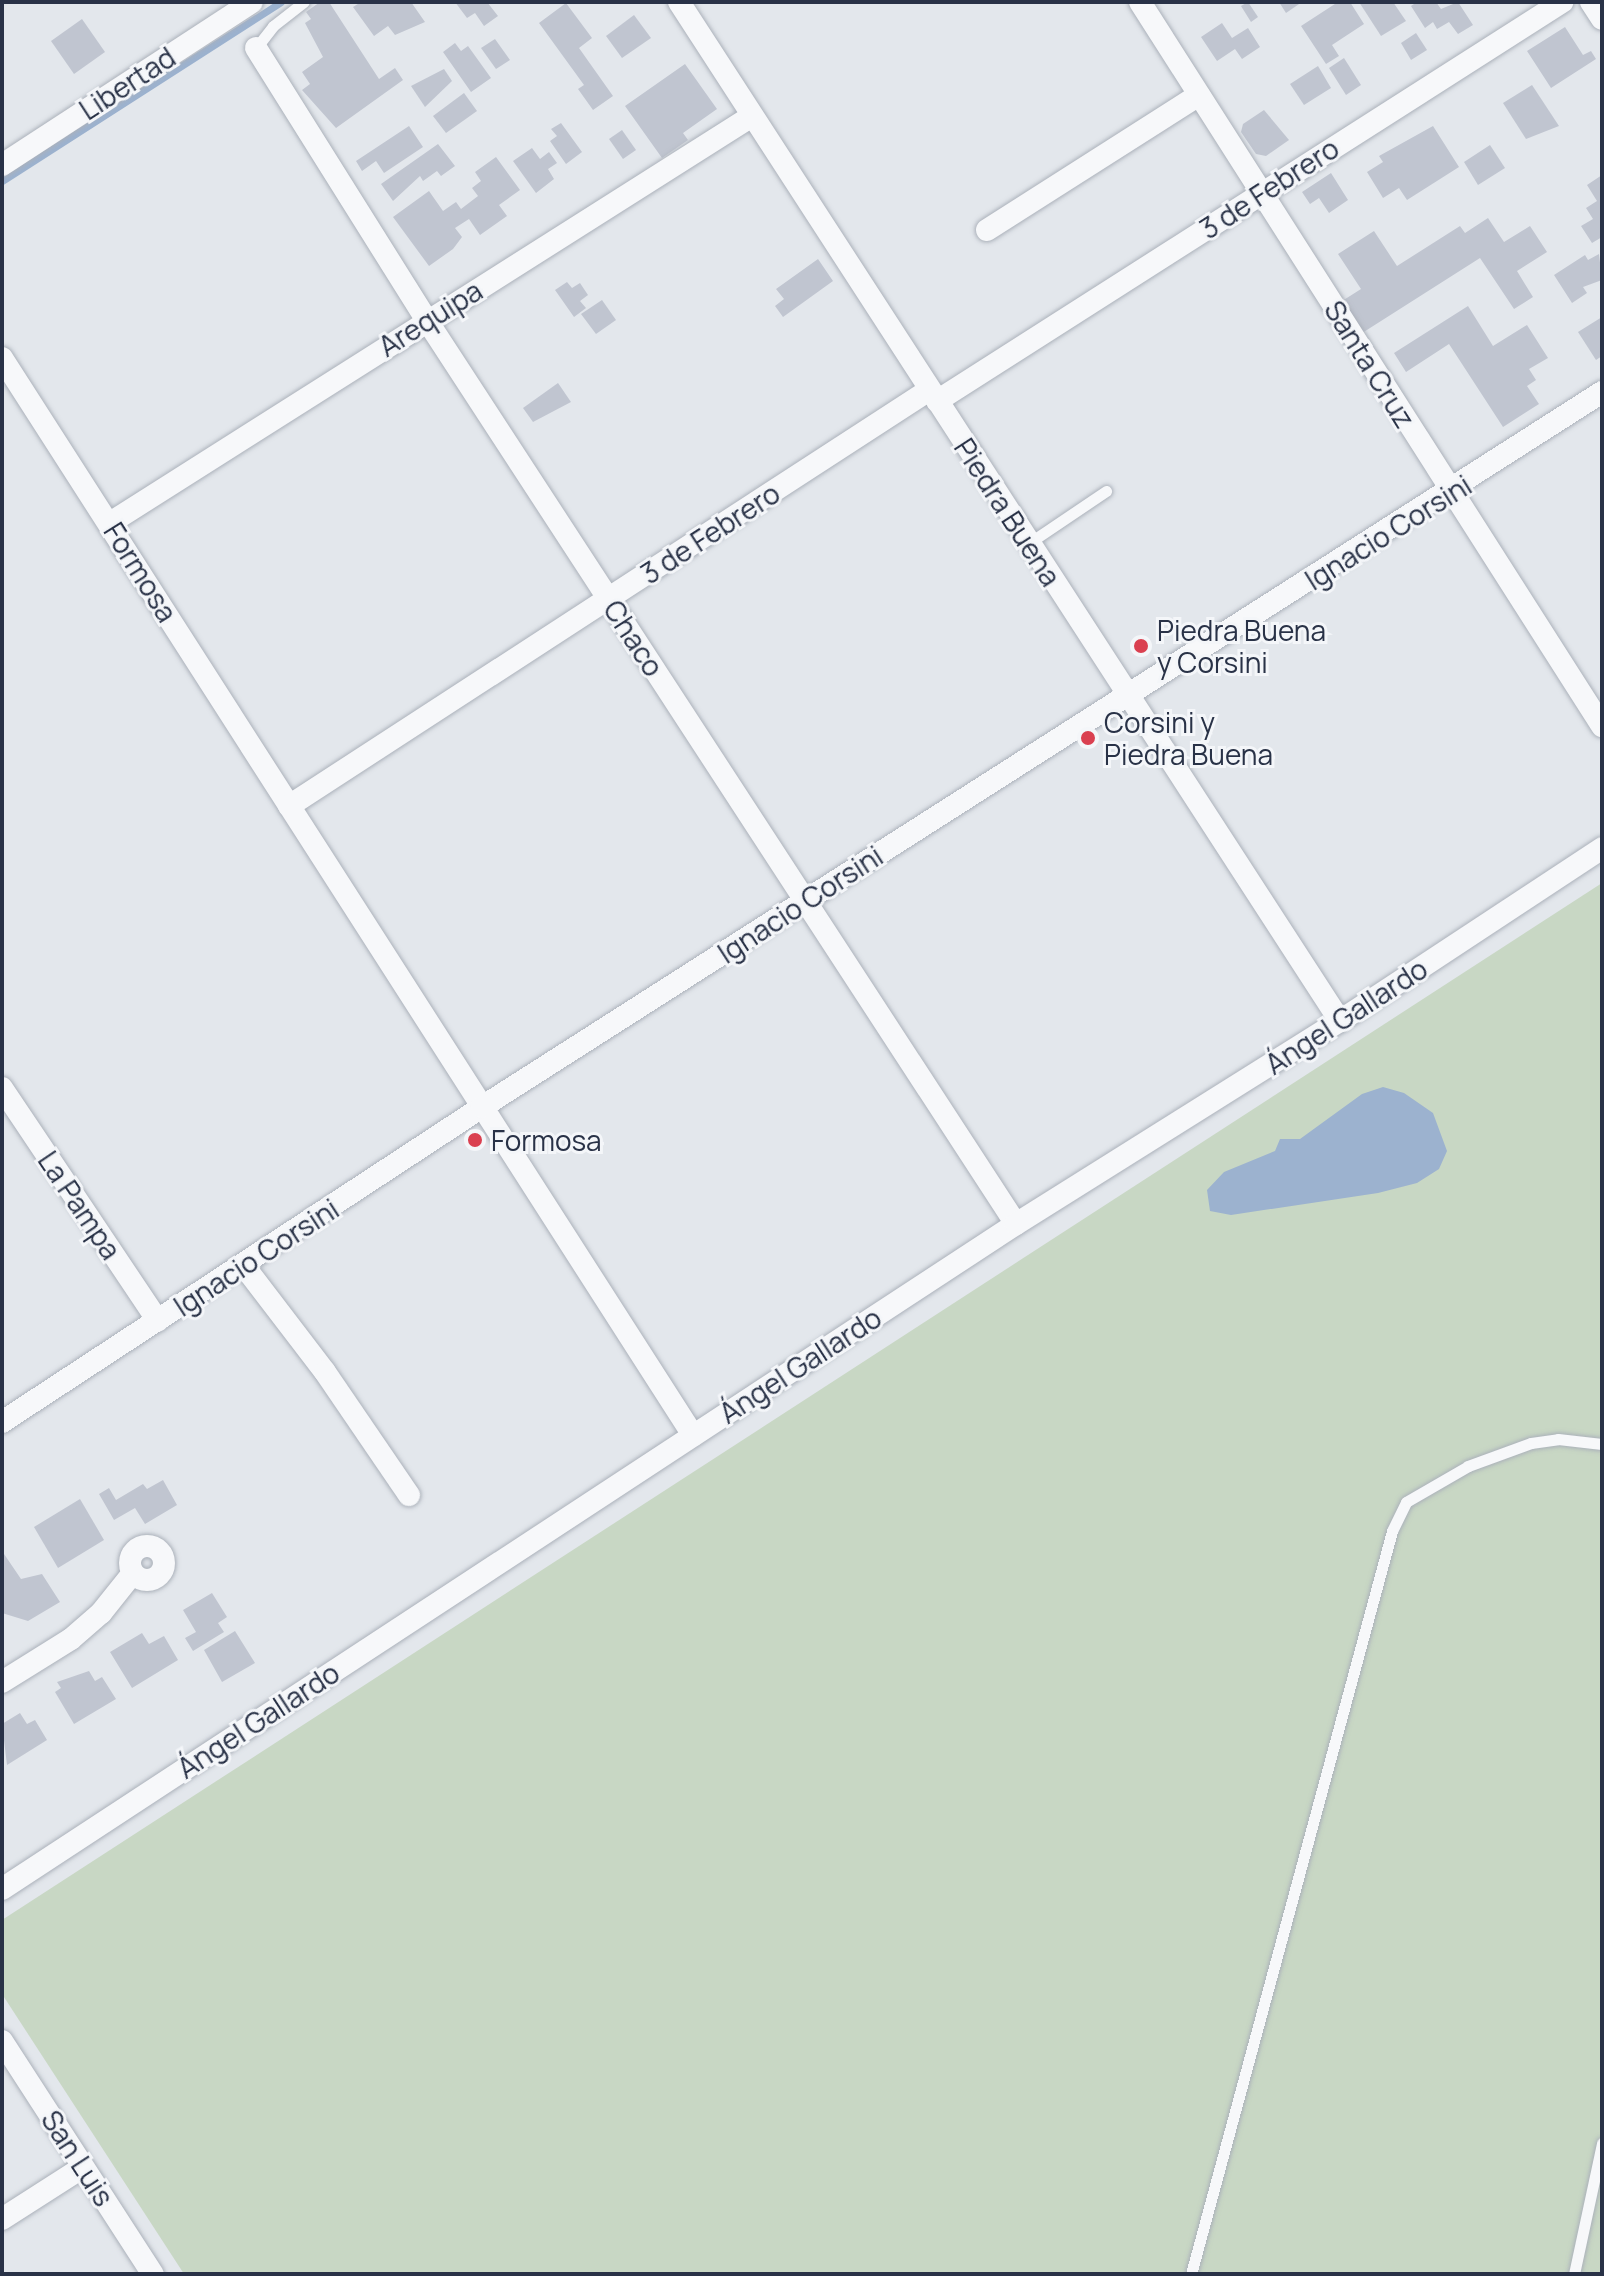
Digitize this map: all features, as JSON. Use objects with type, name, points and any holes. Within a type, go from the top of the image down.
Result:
[{"type":"street","name":"Piedra Buena","points":[[679,2],[1340,1021]]},
{"type":"street","name":"Santa Cruz","points":[[1140,2],[1602,726]]},
{"type":"street","name":"3 de Febrero","points":[[289,806],[609,599],[1562,2]]},
{"type":"street","points":[[1591,2],[1602,19]]},
{"type":"street","name":"Libertad","points":[[2,165],[237,6]]},
{"type":"street","name":"Chaco","points":[[256,48],[426,319],[1016,1224]]},
{"type":"street","points":[[987,230],[1199,95]]},
{"type":"street","name":"Arequipa","points":[[110,523],[426,319],[752,116]]},
{"type":"street","name":"Formosa","points":[[2,358],[693,1435]]},
{"type":"street","name":"Ignacio Corsini","points":[[2,1422],[482,1107],[1451,493],[1602,392]]},
{"type":"street","name":"Ángel Gallardo","points":[[2,1889],[1016,1224],[1340,1021],[1602,848]]},
{"type":"street","name":"La Pampa","points":[[2,1088],[158,1321]]},
{"type":"street","points":[[244,1266],[325,1372],[409,1495]]},
{"type":"street","points":[[2,1682],[81,1630],[133,1573]]},
{"type":"street","name":"San Luis","points":[[2,2041],[153,2274]]},
{"type":"street","points":[[2,2219],[83,2167]]},
{"type":"lane","points":[[256,48],[273,26],[304,2]]},
{"type":"lane","points":[[1028,544],[1106,491]]},
{"type":"lane","points":[[1191,2274],[1399,1517],[1406,1502],[1431,1484],[1531,1443],[1558,1439],[1602,1444]]},
{"type":"lane","points":[[1574,2274],[1602,2143]]},
{"type":"green space","points":[[1602,883],[1602,2274],[184,2274],[2,1994],[2,1920]]},
{"type":"water","points":[[1383,1087],[1404,1093],[1433,1113],[1447,1151],[1439,1169],[1417,1183],[1378,1193],[1231,1215],[1210,1211],[1207,1190],[1224,1172],[1275,1151],[1280,1139],[1300,1139],[1362,1094]]},
{"type":"building","points":[[320,2],[329,2],[379,79],[395,68],[403,80],[336,128],[302,90],[310,84],[302,72],[323,57],[305,23],[311,19],[306,12]]},
{"type":"building","points":[[361,2],[411,2],[425,22],[395,35],[388,26],[374,36],[353,7]]},
{"type":"building","points":[[455,2],[487,2],[498,16],[484,26],[475,13],[467,18]]},
{"type":"building","points":[[1248,2],[1258,17],[1251,22],[1241,6]]},
{"type":"building","points":[[1279,2],[1302,2],[1286,13]]},
{"type":"building","points":[[1338,2],[1350,2],[1364,24],[1332,45],[1339,56],[1326,64],[1301,26]]},
{"type":"building","points":[[1359,2],[1393,2],[1406,21],[1381,36]]},
{"type":"building","points":[[1417,2],[1436,2],[1441,9],[1458,2],[1473,25],[1458,34],[1449,22],[1437,29],[1433,22],[1425,28],[1411,6]]},
{"type":"building","points":[[566,3],[592,38],[579,48],[613,96],[593,110],[578,89],[584,85],[539,23]]},
{"type":"building","points":[[634,15],[651,38],[622,58],[606,36]]},
{"type":"building","points":[[82,19],[105,52],[74,74],[51,41]]},
{"type":"building","points":[[1222,23],[1232,38],[1248,28],[1260,47],[1242,59],[1235,49],[1217,61],[1201,37]]},
{"type":"building","points":[[1565,27],[1583,55],[1591,51],[1596,59],[1551,88],[1527,51]]},
{"type":"building","points":[[1416,33],[1427,50],[1411,60],[1401,43]]},
{"type":"building","points":[[495,39],[510,60],[496,69],[481,48]]},
{"type":"building","points":[[455,43],[461,51],[468,46],[491,78],[471,92],[443,52]]},
{"type":"building","points":[[1344,58],[1361,85],[1346,95],[1329,68]]},
{"type":"building","points":[[685,64],[717,109],[683,133],[688,140],[662,158],[625,106]]},
{"type":"building","points":[[1318,66],[1331,88],[1304,105],[1290,84]]},
{"type":"building","points":[[444,69],[452,81],[425,107],[411,86]]},
{"type":"building","points":[[1532,85],[1559,126],[1526,139],[1503,103]]},
{"type":"building","points":[[464,93],[477,111],[446,133],[433,116]]},
{"type":"building","points":[[1264,110],[1289,140],[1266,156],[1256,154],[1241,132],[1243,124]]},
{"type":"building","points":[[561,123],[582,152],[566,164],[550,141],[557,136],[551,129]]},
{"type":"building","points":[[409,126],[423,147],[384,173],[376,161],[362,171],[356,161]]},
{"type":"building","points":[[1433,126],[1459,167],[1407,200],[1399,188],[1383,198],[1367,172],[1383,162],[1379,156]]},
{"type":"building","points":[[622,130],[636,150],[623,159],[609,139]]},
{"type":"building","points":[[438,144],[455,166],[441,176],[437,171],[423,181],[420,176],[393,201],[381,184]]},
{"type":"building","points":[[1490,145],[1505,168],[1478,185],[1464,162]]},
{"type":"building","points":[[532,148],[540,159],[549,152],[557,163],[548,169],[554,179],[536,193],[513,161]]},
{"type":"building","points":[[496,157],[520,190],[499,205],[507,216],[480,235],[469,219],[455,228],[462,237],[453,249],[429,266],[393,217],[429,191],[443,211],[456,202],[461,209],[478,196],[472,188],[481,181],[475,172]]},
{"type":"building","points":[[1331,173],[1348,200],[1329,213],[1319,198],[1310,204],[1302,192]]},
{"type":"building","points":[[1602,175],[1602,237],[1592,243],[1581,226],[1593,219],[1586,208],[1597,201],[1587,185]]},
{"type":"building","points":[[1488,218],[1504,242],[1530,226],[1547,252],[1517,271],[1533,297],[1514,309],[1480,258],[1359,335],[1339,303],[1361,289],[1338,254],[1374,231],[1397,266],[1460,226],[1465,233]]},
{"type":"building","points":[[1599,254],[1602,280],[1583,287],[1587,293],[1572,303],[1554,275],[1585,255],[1588,260]]},
{"type":"building","points":[[818,259],[833,281],[783,317],[775,306],[784,299],[776,289]]},
{"type":"building","points":[[567,282],[572,288],[580,283],[588,295],[580,301],[586,308],[574,317],[555,290]]},
{"type":"building","points":[[602,300],[616,320],[596,334],[581,314]]},
{"type":"building","points":[[1468,306],[1493,346],[1527,325],[1548,358],[1529,369],[1536,380],[1527,386],[1539,404],[1503,427],[1449,344],[1406,372],[1394,353]]},
{"type":"building","points":[[1602,317],[1602,356],[1596,360],[1578,332]]},
{"type":"building","points":[[558,383],[571,402],[533,422],[523,408]]},
{"type":"building","points":[[163,1480],[177,1505],[145,1524],[135,1508],[114,1520],[99,1494],[109,1488],[116,1500],[143,1484],[147,1489]]},
{"type":"building","points":[[80,1499],[104,1540],[58,1568],[34,1527]]},
{"type":"building","points":[[2,1551],[21,1579],[42,1574],[60,1602],[28,1621],[2,1613]]},
{"type":"building","points":[[212,1593],[227,1617],[218,1623],[224,1632],[193,1651],[185,1638],[196,1632],[183,1610]]},
{"type":"building","points":[[235,1631],[255,1663],[222,1682],[204,1650]]},
{"type":"building","points":[[142,1633],[149,1644],[164,1636],[178,1660],[132,1688],[110,1652]]},
{"type":"building","points":[[89,1671],[95,1681],[102,1677],[116,1699],[74,1724],[55,1692],[61,1688],[57,1682]]},
{"type":"building","points":[[20,1713],[27,1724],[35,1720],[47,1740],[7,1765],[2,1724]]},
{"type":"waterway","points":[[2,181],[281,2]]},
{"type":"place","name":"Piedra Buena y Corsini","points":[[1141,646]]},
{"type":"place","name":"Corsini y Piedra Buena","points":[[1088,738]]},
{"type":"place","name":"Formosa","points":[[475,1140]]}]
